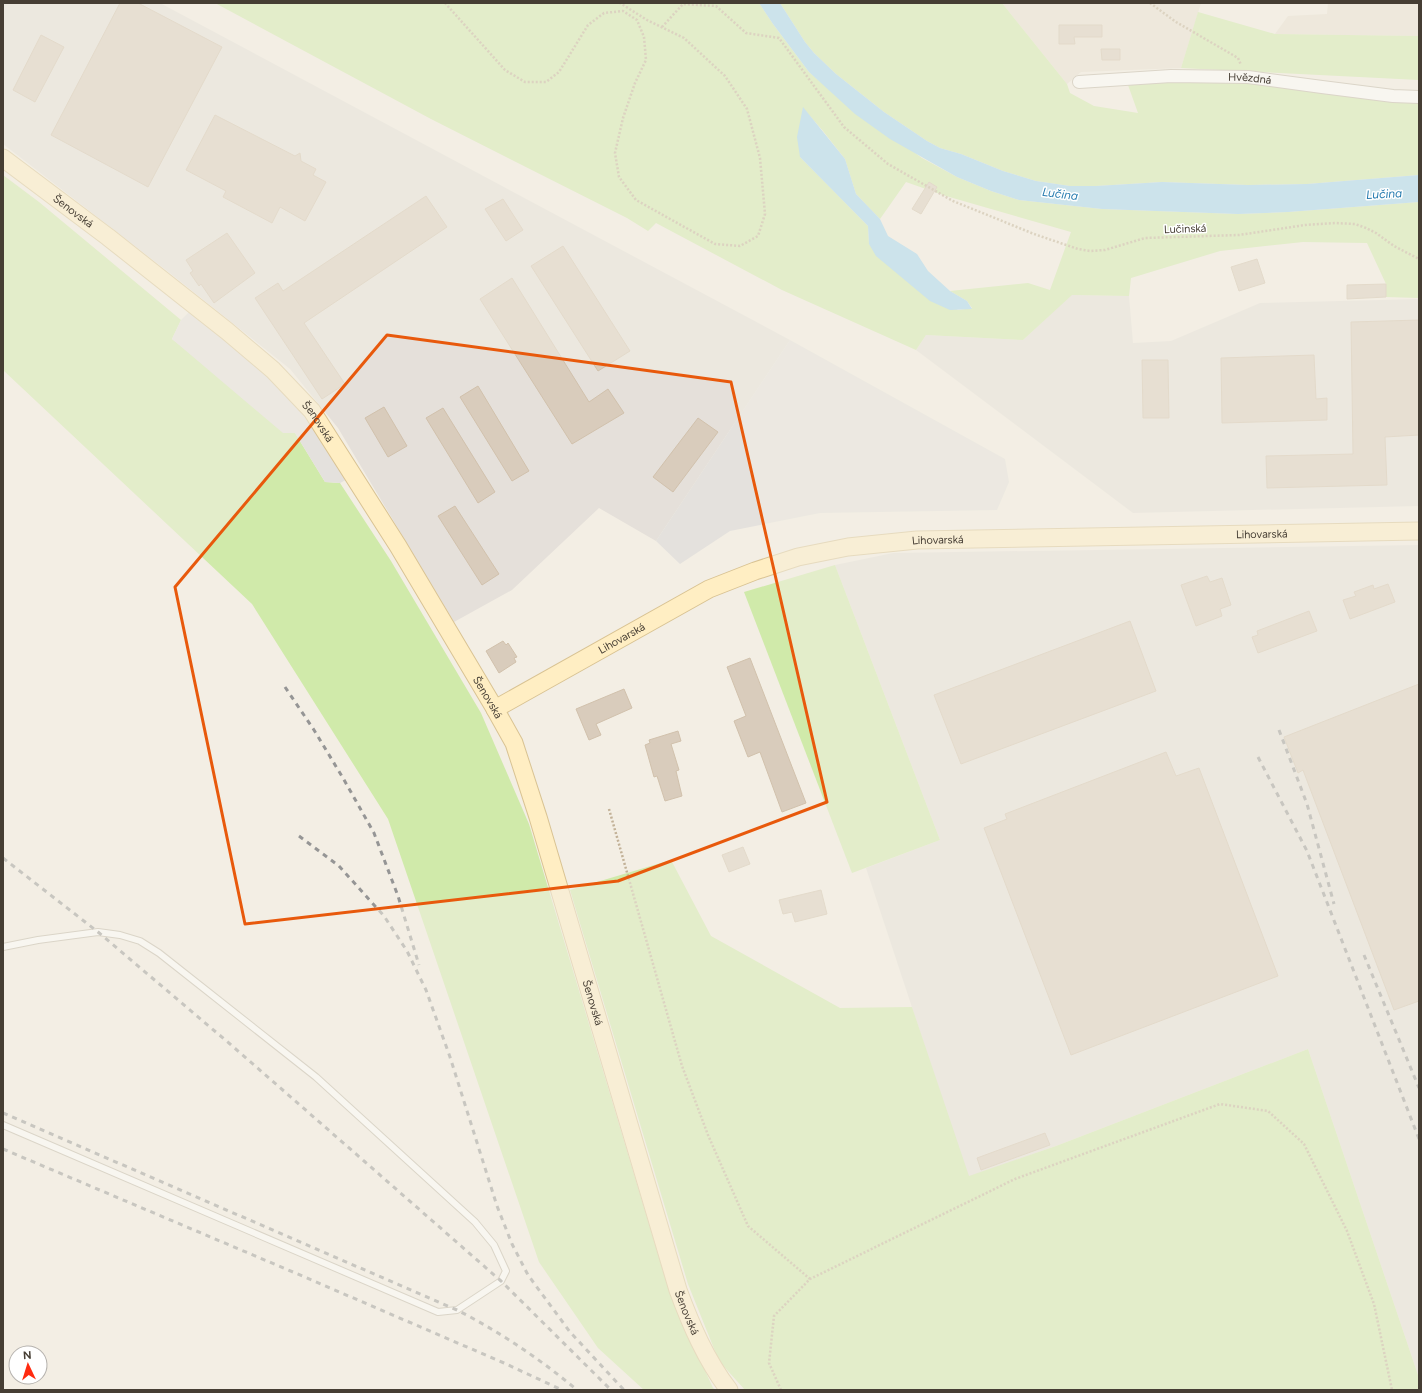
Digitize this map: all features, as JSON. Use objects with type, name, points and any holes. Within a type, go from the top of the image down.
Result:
[{"type":"street","name":"Hvězdná","points":[[1079,82],[1171,76],[1248,77],[1393,96],[1419,97]]},
{"type":"street","name":"Šenovská","points":[[3,158],[108,237],[227,331],[273,370],[312,411],[398,546],[495,709],[514,743],[534,804],[678,1290],[695,1334],[709,1360],[729,1390]]},
{"type":"street","name":"Lihovarská","points":[[495,709],[708,589],[755,571],[798,557],[848,547],[918,540],[1419,531]]},
{"type":"lane","points":[[3,947],[38,940],[98,932],[127,937],[140,942],[159,953],[316,1077],[475,1222],[494,1245],[506,1271],[501,1282],[457,1310],[438,1312],[3,1125]]},
{"type":"path","points":[[445,3],[505,70],[525,82],[546,82],[559,72],[588,25],[604,13],[623,11],[637,20],[644,37],[646,60],[635,83],[623,118],[615,153],[619,177],[636,200],[715,244],[740,246],[758,236],[765,214],[760,158],[747,109],[725,76],[684,38],[647,20],[620,3]]},
{"type":"path","points":[[1150,3],[1176,22],[1238,58],[1248,77]]},
{"type":"path","name":"Lučinská","points":[[662,27],[683,4],[716,6],[746,33],[779,38],[844,127],[888,164],[953,201],[1034,234],[1078,249],[1090,251],[1105,250],[1145,238],[1239,235],[1305,225],[1335,223],[1355,224],[1366,228],[1376,233],[1394,246],[1419,259]]},
{"type":"path","points":[[609,808],[682,1066],[708,1136],[748,1226],[810,1279]]},
{"type":"path","points":[[781,1390],[769,1363],[774,1316],[810,1279],[1015,1179],[1220,1104],[1268,1112],[1304,1144],[1347,1231],[1374,1304],[1392,1390]]},
{"type":"highlighted area","points":[[387,335],[731,382],[827,802],[618,881],[245,924],[175,587]]},
{"type":"shaded area","points":[[3,3],[160,3],[790,340],[656,541],[599,508],[512,590],[454,622],[338,428],[290,369],[171,274],[3,144]]},
{"type":"shaded area","points":[[1002,3],[1201,3],[1181,68],[1081,72],[1067,84]]},
{"type":"shaded area","points":[[1328,3],[1419,3],[1419,36],[1275,34],[1288,16],[1327,14]]},
{"type":"shaded area","points":[[1071,295],[1129,296],[1133,343],[1171,341],[1260,303],[1419,299],[1419,506],[1133,513],[916,350],[926,335],[1023,340]]},
{"type":"shaded area","points":[[195,306],[273,370],[354,476],[340,483],[325,482],[295,433],[283,433],[172,339],[181,320]]},
{"type":"shaded area","points":[[790,340],[1005,459],[1009,482],[997,510],[820,513],[730,531],[680,564],[656,541]]},
{"type":"shaded area","points":[[1419,545],[1419,1378],[1308,1049],[1056,1146],[968,1177],[866,868],[940,840],[835,565],[893,553]]},
{"type":"green space","points":[[215,3],[759,3],[809,72],[830,90],[922,158],[957,177],[991,191],[1019,200],[1102,209],[1238,214],[1288,212],[1419,202],[1419,298],[1386,297],[1386,284],[1367,243],[1303,242],[1220,251],[1131,278],[1129,296],[1072,295],[1023,340],[926,335],[916,350],[782,290],[656,223],[648,231],[627,218],[431,119]],"holes":[[[803,108],[845,159],[856,194],[880,219],[906,182],[946,196],[1071,232],[1050,290],[1028,283],[950,291],[967,301],[972,308],[958,310],[869,244],[868,226],[800,157]]]},
{"type":"green space","points":[[780,3],[1002,3],[1067,84],[1070,93],[1094,106],[1138,113],[1128,85],[1152,82],[1229,81],[1419,101],[1419,175],[1307,184],[1248,185],[1162,182],[1070,186],[1036,181],[1003,171],[961,154],[940,148],[884,112],[836,74],[814,53],[805,42]]},
{"type":"green space","points":[[1198,12],[1275,34],[1419,36],[1419,80],[1181,68]]},
{"type":"green space","points":[[3,175],[39,202],[181,320],[172,339],[295,433],[325,482],[340,483],[391,561],[481,713],[529,824],[663,1271],[686,1329],[715,1390],[644,1390],[598,1348],[539,1262],[388,819],[252,604],[3,370]]},
{"type":"green space","points":[[835,565],[940,840],[852,873],[744,592]]},
{"type":"green space","points":[[671,860],[711,936],[840,1008],[912,1007],[969,1176],[1056,1146],[1308,1049],[1419,1378],[1419,1390],[745,1390],[719,1361],[688,1284],[570,890]]},
{"type":"water","name":"Lučina","points":[[759,3],[780,3],[805,42],[836,74],[884,112],[927,141],[940,148],[961,154],[1003,171],[1036,181],[1070,186],[1162,182],[1248,185],[1307,184],[1419,175],[1419,202],[1288,212],[1238,214],[1102,209],[1019,200],[991,191],[957,177],[890,139],[855,114],[809,72]]},
{"type":"water","points":[[803,107],[845,159],[856,194],[880,219],[888,236],[917,254],[928,271],[950,291],[967,301],[972,309],[950,310],[930,301],[876,256],[869,244],[868,226],[800,157],[797,137]]},
{"type":"building","points":[[120,3],[138,3],[222,47],[148,187],[51,135]]},
{"type":"building","points":[[1059,25],[1102,25],[1102,37],[1074,37],[1075,44],[1059,44]]},
{"type":"building","points":[[41,35],[64,47],[35,102],[13,90]]},
{"type":"building","points":[[1101,49],[1120,49],[1120,60],[1102,60]]},
{"type":"building","points":[[215,115],[295,156],[300,153],[301,161],[316,169],[313,175],[326,182],[305,221],[280,207],[272,223],[223,197],[226,191],[186,170]]},
{"type":"building","points":[[929,182],[937,187],[921,214],[912,209]]},
{"type":"building","points":[[426,196],[447,227],[304,323],[345,384],[322,399],[255,298],[278,283],[283,291]]},
{"type":"building","points":[[503,199],[523,230],[506,241],[485,209]]},
{"type":"building","points":[[227,233],[255,273],[214,303],[201,284],[199,286],[190,273],[193,271],[186,260]]},
{"type":"building","points":[[563,246],[630,351],[598,371],[531,266]]},
{"type":"building","points":[[1257,259],[1265,283],[1239,291],[1231,267]]},
{"type":"building","points":[[512,278],[589,402],[608,389],[624,413],[572,444],[480,299]]},
{"type":"building","points":[[1386,284],[1386,297],[1347,299],[1347,285]]},
{"type":"building","points":[[1419,320],[1419,435],[1385,437],[1387,485],[1267,488],[1266,456],[1353,454],[1351,322]]},
{"type":"building","points":[[1314,355],[1316,399],[1327,398],[1327,420],[1222,423],[1221,358]]},
{"type":"building","points":[[1142,360],[1168,360],[1169,418],[1143,418]]},
{"type":"building","points":[[478,386],[529,471],[512,481],[460,397]]},
{"type":"building","points":[[384,407],[407,446],[388,457],[365,418]]},
{"type":"building","points":[[443,408],[495,492],[478,503],[426,418]]},
{"type":"building","points":[[698,418],[718,432],[673,492],[653,477]]},
{"type":"building","points":[[455,506],[499,574],[482,585],[438,516]]},
{"type":"building","points":[[1207,576],[1210,582],[1222,578],[1231,605],[1220,609],[1222,616],[1196,626],[1181,585]]},
{"type":"building","points":[[1388,584],[1395,602],[1350,619],[1343,600],[1356,596],[1354,592],[1373,585],[1374,589]]},
{"type":"building","points":[[1309,611],[1317,631],[1258,653],[1252,637],[1258,635],[1257,631]]},
{"type":"building","points":[[1130,621],[1156,691],[961,764],[934,695]]},
{"type":"building","points":[[503,641],[506,645],[508,643],[517,657],[514,658],[516,662],[499,673],[486,651]]},
{"type":"building","points":[[750,658],[806,803],[782,812],[760,752],[748,757],[734,721],[746,716],[727,667]]},
{"type":"building","points":[[1419,684],[1419,1001],[1394,1010],[1303,770],[1298,773],[1284,737]]},
{"type":"building","points":[[624,689],[632,708],[596,724],[601,735],[589,740],[576,709]]},
{"type":"building","points":[[678,731],[681,741],[671,744],[679,770],[676,771],[682,796],[665,801],[657,776],[654,777],[645,745],[650,743],[649,740]]},
{"type":"building","points":[[1166,752],[1176,776],[1199,768],[1278,976],[1071,1055],[984,828],[1007,819],[1005,814]]},
{"type":"building","points":[[743,847],[750,864],[729,872],[722,855]]},
{"type":"building","points":[[821,890],[827,914],[795,922],[792,912],[783,914],[779,900]]},
{"type":"building","points":[[1045,1133],[1050,1145],[981,1170],[977,1158]]},
{"type":"railway","points":[[285,687],[314,730],[374,833],[398,896],[419,965]]},
{"type":"railway","points":[[1279,730],[1307,804],[1334,904]]},
{"type":"railway","points":[[1258,757],[1307,851],[1419,1139]]},
{"type":"railway","points":[[299,836],[339,866],[384,916],[407,951],[426,990],[450,1057],[497,1206],[512,1244],[528,1275],[570,1332],[624,1390]]},
{"type":"railway","points":[[3,858],[98,932],[230,1044],[364,1161],[501,1281],[611,1390]]},
{"type":"railway","points":[[1364,955],[1419,1088]]},
{"type":"railway","points":[[3,1113],[457,1310],[489,1327],[549,1368],[577,1390]]},
{"type":"railway","points":[[3,1149],[293,1272],[504,1363],[562,1390]]}]
